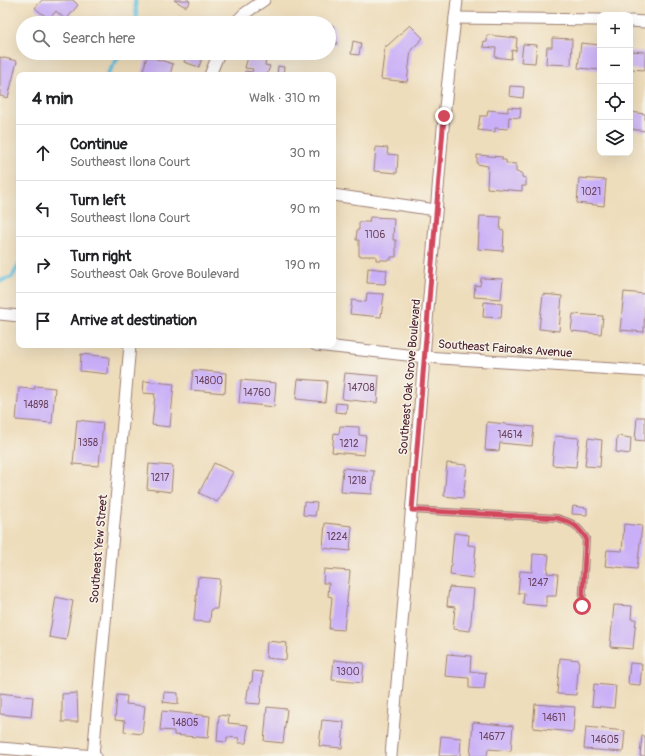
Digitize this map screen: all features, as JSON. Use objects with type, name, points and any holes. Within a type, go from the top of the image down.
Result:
[{"type":"street","points":[[242,16],[264,0]]},
{"type":"street","name":"Southeast Oak Grove Boulevard","points":[[391,756],[444,116],[457,0]]},
{"type":"street","points":[[456,18],[597,20]]},
{"type":"street","points":[[633,21],[645,22]]},
{"type":"street","points":[[211,72],[216,60]]},
{"type":"street","points":[[336,195],[436,210]]},
{"type":"street","points":[[0,314],[16,316]]},
{"type":"street","name":"Southeast Fairoaks Avenue","points":[[336,347],[425,357],[645,371]]},
{"type":"street","name":"Southeast Yew Street","points":[[94,756],[130,348]]},
{"type":"street","points":[[0,748],[94,756]]},
{"type":"lane","points":[[412,510],[557,518],[573,523],[586,538],[582,606]]},
{"type":"building","points":[[42,0],[73,0],[78,5],[69,16],[62,16],[56,11],[52,16],[45,16],[35,8]]},
{"type":"building","points":[[174,0],[189,0],[190,2],[187,6],[184,6]]},
{"type":"building","points":[[410,25],[423,38],[411,50],[407,82],[381,79],[385,46],[387,46]]},
{"type":"building","points":[[487,35],[517,38],[516,51],[512,50],[511,59],[495,57],[496,48],[483,47],[484,41],[487,42]]},
{"type":"building","points":[[552,38],[572,39],[571,65],[546,64],[547,47],[552,47]]},
{"type":"building","points":[[353,41],[361,43],[359,55],[351,54]]},
{"type":"building","points":[[581,43],[597,45],[597,70],[578,68]]},
{"type":"building","points":[[523,44],[537,45],[535,63],[521,62]]},
{"type":"building","points":[[633,51],[645,52],[645,70],[633,69]]},
{"type":"building","points":[[0,57],[17,61],[8,98],[0,96]]},
{"type":"building","points":[[146,60],[160,60],[173,64],[171,72],[143,72]]},
{"type":"building","points":[[185,60],[202,60],[199,67],[184,62]]},
{"type":"building","points":[[247,60],[266,60],[265,65],[270,66],[268,72],[252,72],[253,69],[245,68]]},
{"type":"building","points":[[278,66],[284,67],[283,72],[277,72]]},
{"type":"building","points":[[510,86],[524,87],[523,98],[509,96]]},
{"type":"building","points":[[508,107],[521,108],[520,118],[509,117],[508,129],[495,128],[495,132],[478,130],[480,116],[487,116],[488,110],[508,112]]},
{"type":"building","points":[[633,112],[645,114],[645,131],[633,129]]},
{"type":"building","points":[[376,147],[388,148],[387,154],[398,155],[397,173],[374,171]]},
{"type":"building","points":[[477,155],[502,157],[502,160],[506,160],[506,163],[516,164],[516,172],[522,173],[522,177],[526,178],[526,186],[522,186],[522,191],[487,188],[488,166],[477,164]]},
{"type":"building","points":[[579,178],[606,180],[604,206],[577,203]]},
{"type":"building","points":[[480,216],[501,217],[500,230],[504,231],[503,251],[478,249]]},
{"type":"building","points":[[370,217],[394,218],[393,240],[396,240],[396,257],[391,257],[391,260],[376,260],[376,256],[359,256],[359,240],[356,240],[357,230],[359,230],[359,222],[369,222]]},
{"type":"building","points":[[368,268],[387,270],[385,284],[367,283]]},
{"type":"building","points":[[481,278],[503,279],[501,299],[474,297],[475,285],[480,286]]},
{"type":"building","points":[[624,292],[645,294],[644,332],[620,330]]},
{"type":"building","points":[[367,293],[384,294],[381,317],[350,314],[352,300],[366,302]]},
{"type":"building","points":[[543,294],[562,296],[559,331],[539,329]]},
{"type":"building","points":[[484,302],[502,304],[501,318],[483,317]]},
{"type":"building","points":[[573,314],[603,316],[601,334],[571,331]]},
{"type":"building","points":[[81,354],[109,357],[108,374],[80,371]]},
{"type":"building","points":[[193,370],[226,373],[225,393],[191,390]]},
{"type":"building","points":[[345,373],[379,376],[377,403],[342,399]]},
{"type":"building","points":[[298,379],[327,381],[325,402],[296,399]]},
{"type":"building","points":[[241,380],[276,383],[274,407],[239,403]]},
{"type":"building","points":[[144,381],[174,384],[170,427],[152,425],[155,394],[143,393]]},
{"type":"building","points":[[35,386],[55,388],[52,423],[16,420],[19,388],[35,389]]},
{"type":"building","points":[[336,403],[347,404],[346,413],[335,412]]},
{"type":"building","points":[[637,417],[645,417],[645,441],[635,440]]},
{"type":"building","points":[[77,420],[103,423],[99,466],[73,464]]},
{"type":"building","points":[[487,422],[534,427],[532,446],[500,443],[499,451],[485,450]]},
{"type":"building","points":[[340,426],[359,427],[359,435],[366,436],[364,455],[332,452],[334,433],[339,434]]},
{"type":"building","points":[[555,436],[579,438],[576,467],[552,465]]},
{"type":"building","points":[[617,436],[631,438],[630,454],[616,452]]},
{"type":"building","points":[[588,438],[602,440],[600,467],[585,466]]},
{"type":"building","points":[[214,463],[233,472],[217,502],[199,493]]},
{"type":"building","points":[[447,463],[467,465],[463,498],[444,496]]},
{"type":"building","points":[[149,464],[173,466],[171,492],[147,489]]},
{"type":"building","points":[[343,468],[374,471],[372,494],[341,492]]},
{"type":"building","points":[[304,502],[317,503],[315,516],[303,515]]},
{"type":"building","points":[[573,506],[587,508],[587,515],[572,514]]},
{"type":"building","points":[[325,523],[352,526],[350,551],[323,548]]},
{"type":"building","points":[[624,524],[642,526],[637,569],[605,566],[607,550],[622,551]]},
{"type":"building","points":[[454,533],[469,535],[468,545],[476,546],[473,578],[450,575]]},
{"type":"building","points":[[533,554],[549,555],[547,573],[558,574],[556,596],[546,596],[546,606],[523,604],[524,593],[518,593],[520,571],[532,572]]},
{"type":"building","points":[[324,569],[350,571],[344,630],[329,629],[332,597],[328,596],[329,583],[323,583]]},
{"type":"building","points":[[198,577],[220,579],[217,609],[211,609],[210,622],[194,621]]},
{"type":"building","points":[[449,587],[474,589],[470,631],[453,629],[455,607],[447,606]]},
{"type":"building","points":[[56,597],[73,601],[66,640],[49,637]]},
{"type":"building","points":[[614,605],[632,606],[631,619],[636,619],[633,649],[610,647]]},
{"type":"building","points":[[267,641],[287,643],[286,660],[266,658]]},
{"type":"building","points":[[447,654],[471,656],[470,671],[486,673],[484,689],[469,688],[469,678],[445,676]]},
{"type":"building","points":[[560,658],[579,660],[576,695],[557,694]]},
{"type":"building","points":[[334,660],[364,663],[362,683],[332,680]]},
{"type":"building","points":[[630,663],[642,664],[640,685],[628,684]]},
{"type":"building","points":[[253,671],[263,672],[260,704],[246,703],[250,682],[252,682]]},
{"type":"building","points":[[594,684],[616,686],[614,708],[592,706]]},
{"type":"building","points":[[164,692],[178,693],[178,704],[163,702]]},
{"type":"building","points":[[0,693],[33,697],[31,717],[0,714]]},
{"type":"building","points":[[77,693],[78,722],[62,722],[62,694]]},
{"type":"building","points":[[117,695],[127,696],[126,704],[145,706],[142,734],[124,732],[125,721],[115,720]]},
{"type":"building","points":[[535,704],[575,707],[573,732],[533,728]]},
{"type":"building","points":[[267,707],[287,709],[283,743],[264,741]]},
{"type":"building","points":[[162,711],[210,716],[208,738],[174,735],[174,731],[160,730]]},
{"type":"building","points":[[219,715],[229,716],[228,723],[248,725],[246,743],[238,743],[239,738],[227,737],[227,742],[217,741]]},
{"type":"building","points":[[322,720],[344,722],[342,748],[319,746]]},
{"type":"building","points":[[473,722],[513,726],[511,751],[488,749],[487,756],[470,756]]},
{"type":"building","points":[[586,727],[625,731],[623,752],[584,749]]},
{"type":"building","points":[[441,736],[461,738],[460,756],[439,756]]},
{"type":"building","points":[[642,736],[645,736],[645,756],[640,756]]},
{"type":"waterway","points":[[135,0],[136,16]]},
{"type":"waterway","points":[[109,72],[117,60]]},
{"type":"waterway","points":[[0,281],[12,277],[16,270]]},
{"type":"route","points":[[444,116],[412,510],[557,518],[573,523],[586,538],[582,606]]}]
